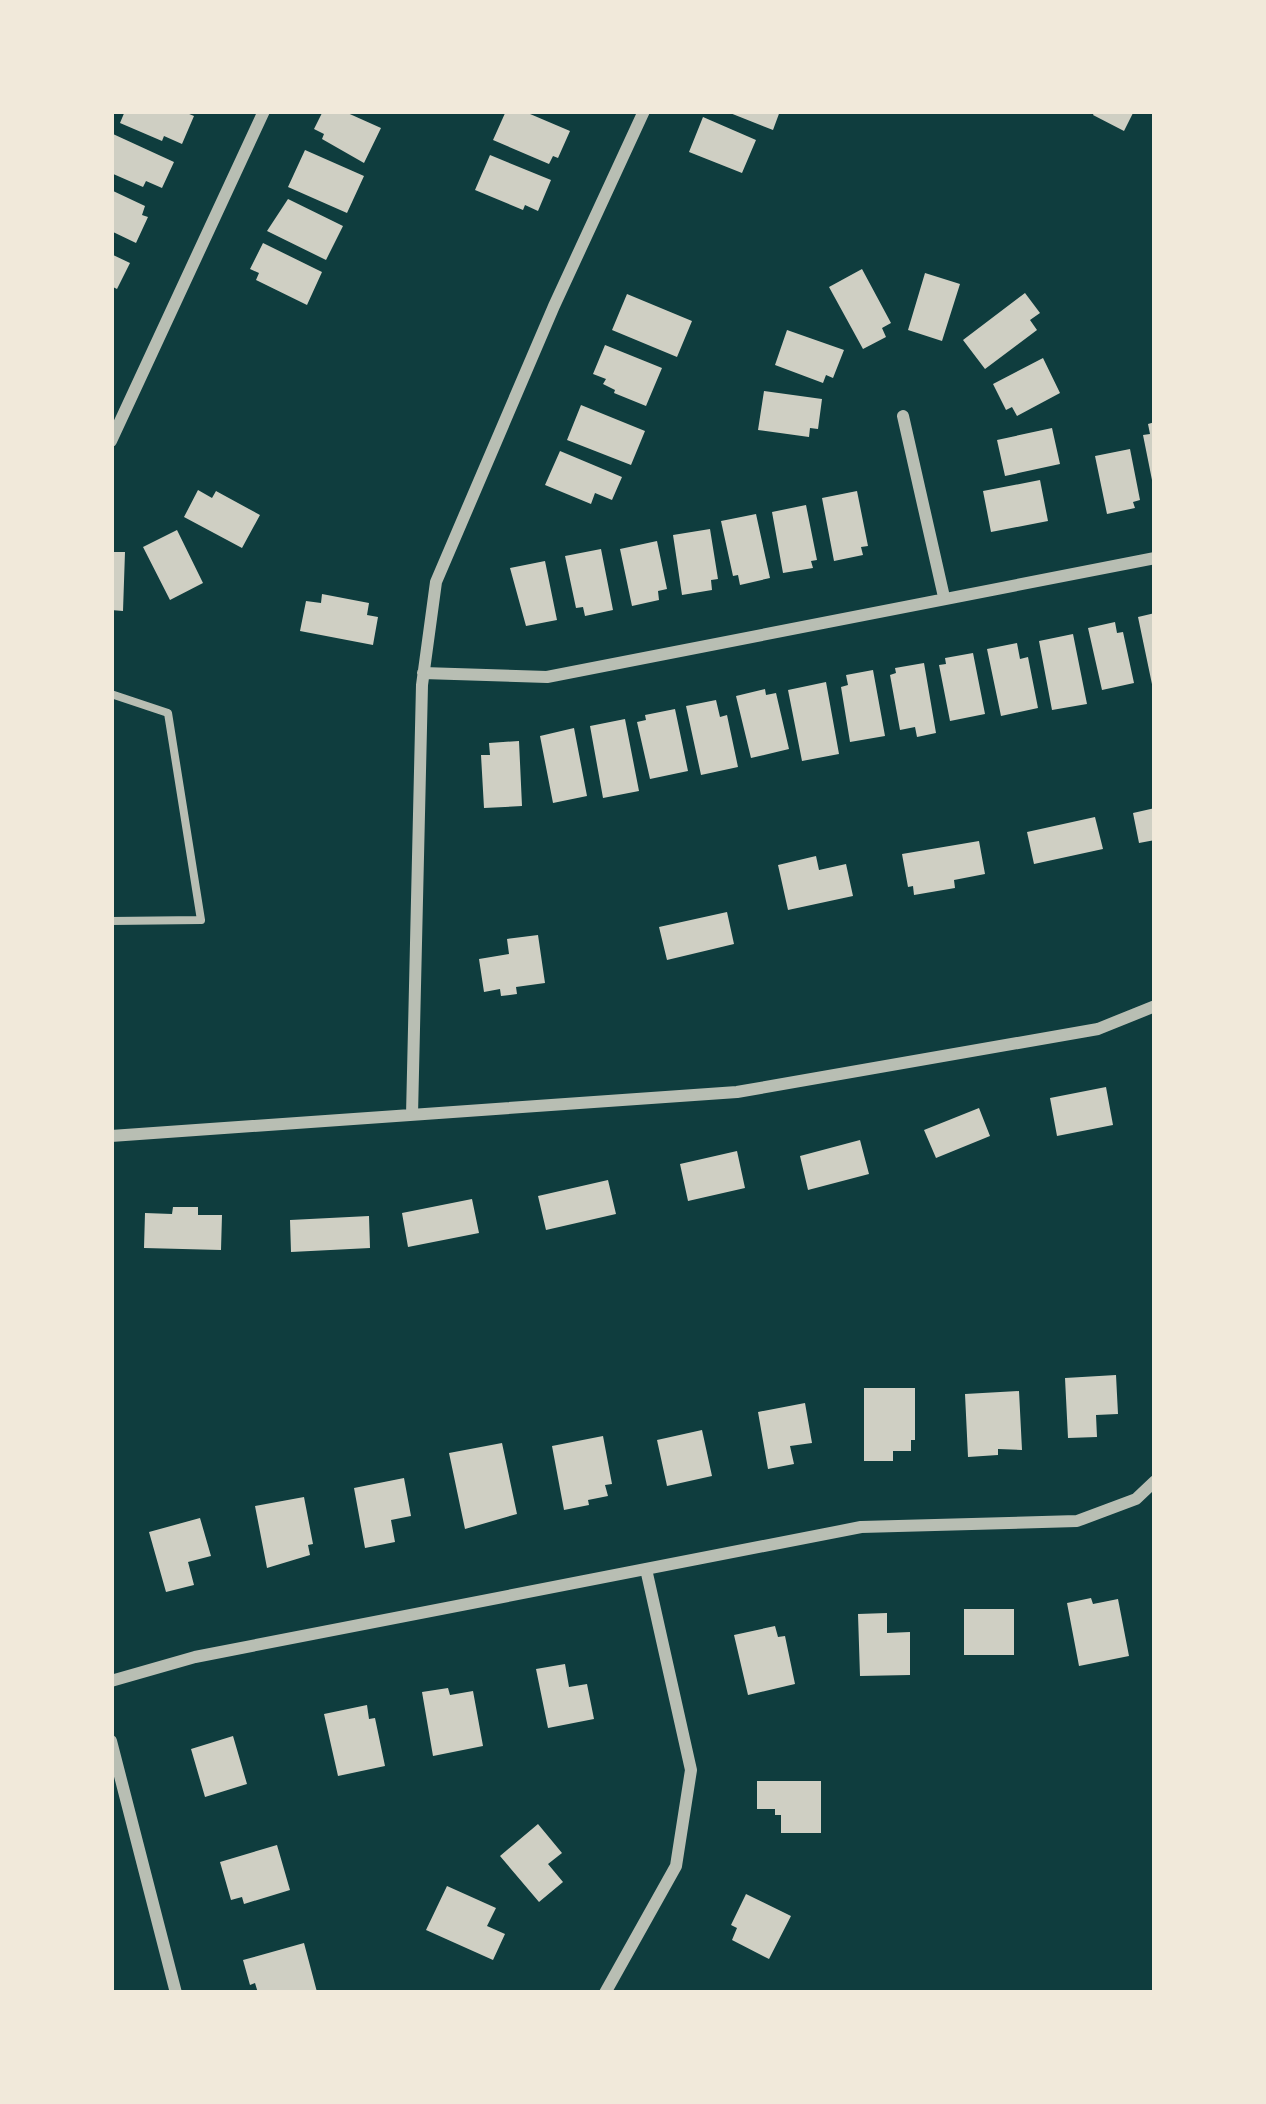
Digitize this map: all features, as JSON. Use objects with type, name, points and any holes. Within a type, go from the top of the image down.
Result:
[{"type":"street","points":[[111,441],[264,111]]},
{"type":"street","points":[[412,1115],[424,673],[436,582],[644,111]]},
{"type":"street","points":[[903,416],[944,597]]},
{"type":"street","points":[[424,673],[547,677],[1155,558]]},
{"type":"street","points":[[111,1136],[737,1092],[1098,1028],[1155,1006]]},
{"type":"street","points":[[111,1681],[195,1657],[861,1527],[1077,1521],[1136,1499],[1155,1481]]},
{"type":"street","points":[[605,1993],[676,1866],[691,1770],[646,1569]]},
{"type":"street","points":[[111,1741],[176,1993]]},
{"type":"lane","points":[[111,694],[168,713],[201,920],[111,921]]},
{"type":"building","points":[[125,111],[182,111],[194,116],[182,144],[120,123]]},
{"type":"building","points":[[323,111],[343,111],[381,128],[364,163],[322,139],[324,134],[314,129]]},
{"type":"building","points":[[506,111],[523,111],[570,131],[558,158],[553,156],[549,164],[493,140]]},
{"type":"building","points":[[725,111],[780,111],[773,130]]},
{"type":"building","points":[[1095,111],[1134,111],[1124,131],[1093,115]]},
{"type":"building","points":[[703,117],[756,140],[742,173],[689,152]]},
{"type":"building","points":[[113,134],[174,162],[162,188],[146,181],[143,187],[111,173]]},
{"type":"building","points":[[305,150],[364,176],[347,213],[288,187]]},
{"type":"building","points":[[490,155],[551,180],[538,211],[525,205],[523,210],[475,190]]},
{"type":"building","points":[[111,190],[145,206],[142,215],[148,217],[136,243],[111,231]]},
{"type":"building","points":[[288,199],[343,226],[326,260],[267,231]]},
{"type":"building","points":[[263,243],[322,272],[307,305],[256,280],[259,273],[250,269]]},
{"type":"building","points":[[111,254],[130,263],[117,289],[111,286]]},
{"type":"building","points":[[862,269],[891,323],[882,328],[886,337],[863,349],[829,287]]},
{"type":"building","points":[[925,273],[960,284],[942,341],[908,330]]},
{"type":"building","points":[[1025,293],[1040,313],[1030,320],[1037,330],[985,369],[963,340]]},
{"type":"building","points":[[627,294],[692,321],[677,357],[612,330]]},
{"type":"building","points":[[787,330],[844,350],[833,378],[826,375],[823,383],[775,365]]},
{"type":"building","points":[[605,345],[662,368],[646,406],[614,393],[603,384],[606,379],[593,374]]},
{"type":"building","points":[[1043,358],[1060,393],[1017,416],[1012,407],[1006,410],[993,384]]},
{"type":"building","points":[[764,391],[822,399],[818,429],[810,428],[809,437],[758,430]]},
{"type":"building","points":[[581,405],[645,431],[631,465],[567,440]]},
{"type":"building","points":[[1155,422],[1153,485],[1143,435],[1150,434],[1148,424]]},
{"type":"building","points":[[1052,428],[1060,464],[1005,476],[997,440]]},
{"type":"building","points":[[1130,449],[1140,500],[1133,502],[1135,508],[1107,514],[1095,456]]},
{"type":"building","points":[[560,451],[622,477],[612,500],[595,493],[591,504],[545,485]]},
{"type":"building","points":[[1040,480],[1048,521],[991,532],[983,491]]},
{"type":"building","points":[[198,490],[212,498],[216,491],[260,515],[242,548],[184,517]]},
{"type":"building","points":[[857,491],[868,546],[861,547],[863,555],[834,561],[822,498]]},
{"type":"building","points":[[806,505],[817,560],[811,561],[813,568],[783,573],[772,512]]},
{"type":"building","points":[[756,514],[770,578],[740,585],[738,575],[733,576],[721,521]]},
{"type":"building","points":[[710,529],[718,579],[711,580],[712,590],[682,595],[673,535]]},
{"type":"building","points":[[177,530],[203,583],[170,600],[143,547]]},
{"type":"building","points":[[657,541],[667,589],[658,591],[659,600],[632,606],[620,549]]},
{"type":"building","points":[[601,549],[613,610],[585,616],[583,607],[576,608],[565,556]]},
{"type":"building","points":[[111,552],[125,552],[123,611],[111,610]]},
{"type":"building","points":[[545,561],[557,620],[526,626],[510,568]]},
{"type":"building","points":[[322,594],[369,603],[367,615],[378,617],[373,645],[300,631],[306,601],[321,603]]},
{"type":"building","points":[[1155,613],[1155,689],[1153,689],[1138,617]]},
{"type":"building","points":[[1115,622],[1117,633],[1123,632],[1134,683],[1102,690],[1088,628]]},
{"type":"building","points":[[1073,634],[1087,704],[1052,710],[1039,641]]},
{"type":"building","points":[[1017,643],[1020,659],[1028,657],[1038,708],[1001,716],[987,649]]},
{"type":"building","points":[[973,653],[985,714],[950,721],[939,665],[946,664],[945,658]]},
{"type":"building","points":[[924,663],[936,733],[917,737],[915,727],[900,730],[890,675],[896,673],[895,668]]},
{"type":"building","points":[[873,670],[885,736],[850,742],[841,687],[848,685],[846,675]]},
{"type":"building","points":[[826,682],[839,754],[802,761],[788,690]]},
{"type":"building","points":[[765,689],[766,695],[776,693],[789,749],[751,758],[736,696]]},
{"type":"building","points":[[716,700],[720,717],[727,715],[738,767],[701,775],[686,706]]},
{"type":"building","points":[[675,709],[688,771],[650,779],[637,722],[646,720],[645,715]]},
{"type":"building","points":[[625,719],[639,791],[603,798],[590,726]]},
{"type":"building","points":[[574,728],[587,796],[553,803],[540,736]]},
{"type":"building","points":[[519,741],[522,806],[484,808],[481,755],[490,755],[489,743]]},
{"type":"building","points":[[1155,808],[1155,840],[1139,843],[1133,813]]},
{"type":"building","points":[[1095,817],[1103,849],[1034,864],[1027,832]]},
{"type":"building","points":[[979,841],[985,874],[954,880],[955,888],[914,895],[913,886],[908,887],[902,854]]},
{"type":"building","points":[[816,856],[819,870],[846,864],[853,896],[788,910],[778,865]]},
{"type":"building","points":[[727,912],[734,944],[667,960],[659,927]]},
{"type":"building","points":[[538,935],[545,983],[516,987],[517,994],[501,996],[500,989],[484,992],[479,959],[509,954],[507,939]]},
{"type":"building","points":[[1106,1087],[1113,1125],[1057,1136],[1050,1098]]},
{"type":"building","points":[[979,1108],[990,1136],[936,1158],[924,1130]]},
{"type":"building","points":[[860,1140],[869,1174],[808,1190],[800,1156]]},
{"type":"building","points":[[737,1151],[745,1188],[688,1201],[680,1164]]},
{"type":"building","points":[[608,1180],[616,1214],[546,1230],[538,1196]]},
{"type":"building","points":[[472,1199],[479,1233],[408,1247],[402,1213]]},
{"type":"building","points":[[173,1207],[198,1207],[198,1215],[222,1215],[221,1250],[144,1248],[145,1213],[172,1214]]},
{"type":"building","points":[[369,1216],[370,1248],[291,1252],[290,1220]]},
{"type":"building","points":[[1116,1375],[1118,1414],[1096,1415],[1097,1437],[1068,1438],[1065,1378]]},
{"type":"building","points":[[864,1388],[915,1388],[911,1451],[893,1451],[893,1461],[864,1461]]},
{"type":"building","points":[[1019,1391],[1022,1450],[998,1449],[998,1455],[968,1457],[965,1394]]},
{"type":"building","points":[[805,1403],[812,1443],[790,1446],[794,1464],[768,1469],[758,1412]]},
{"type":"building","points":[[702,1430],[712,1476],[667,1486],[657,1440]]},
{"type":"building","points":[[603,1436],[612,1484],[605,1485],[608,1496],[564,1510],[552,1446]]},
{"type":"building","points":[[502,1443],[517,1514],[465,1529],[449,1453]]},
{"type":"building","points":[[404,1478],[411,1516],[391,1520],[395,1542],[365,1548],[354,1488]]},
{"type":"building","points":[[304,1497],[313,1544],[308,1545],[310,1555],[267,1568],[255,1506]]},
{"type":"building","points":[[200,1518],[211,1556],[188,1562],[194,1585],[166,1592],[149,1532]]},
{"type":"building","points":[[1091,1598],[1093,1604],[1118,1599],[1129,1656],[1079,1666],[1067,1603]]},
{"type":"building","points":[[964,1609],[1014,1609],[1014,1655],[964,1655]]},
{"type":"building","points":[[887,1613],[887,1633],[910,1632],[910,1675],[860,1676],[858,1614]]},
{"type":"building","points":[[775,1626],[778,1637],[785,1636],[795,1684],[748,1695],[734,1635]]},
{"type":"building","points":[[565,1664],[569,1687],[587,1684],[594,1719],[548,1728],[536,1669]]},
{"type":"building","points":[[448,1688],[450,1695],[473,1691],[483,1746],[433,1756],[422,1692]]},
{"type":"building","points":[[367,1705],[369,1719],[375,1718],[385,1766],[338,1776],[324,1714]]},
{"type":"building","points":[[233,1736],[247,1784],[205,1797],[191,1749]]},
{"type":"building","points":[[757,1781],[821,1781],[821,1833],[781,1833],[781,1815],[775,1815],[775,1809],[757,1809]]},
{"type":"building","points":[[538,1824],[562,1853],[548,1864],[563,1882],[539,1902],[500,1856]]},
{"type":"building","points":[[277,1845],[290,1890],[244,1904],[242,1897],[231,1900],[220,1862]]},
{"type":"building","points":[[447,1886],[496,1908],[487,1926],[505,1934],[493,1960],[426,1930]]},
{"type":"building","points":[[746,1894],[791,1916],[769,1959],[732,1940],[737,1928],[731,1925]]},
{"type":"building","points":[[304,1943],[317,1992],[258,1993],[255,1983],[250,1985],[243,1960]]}]
